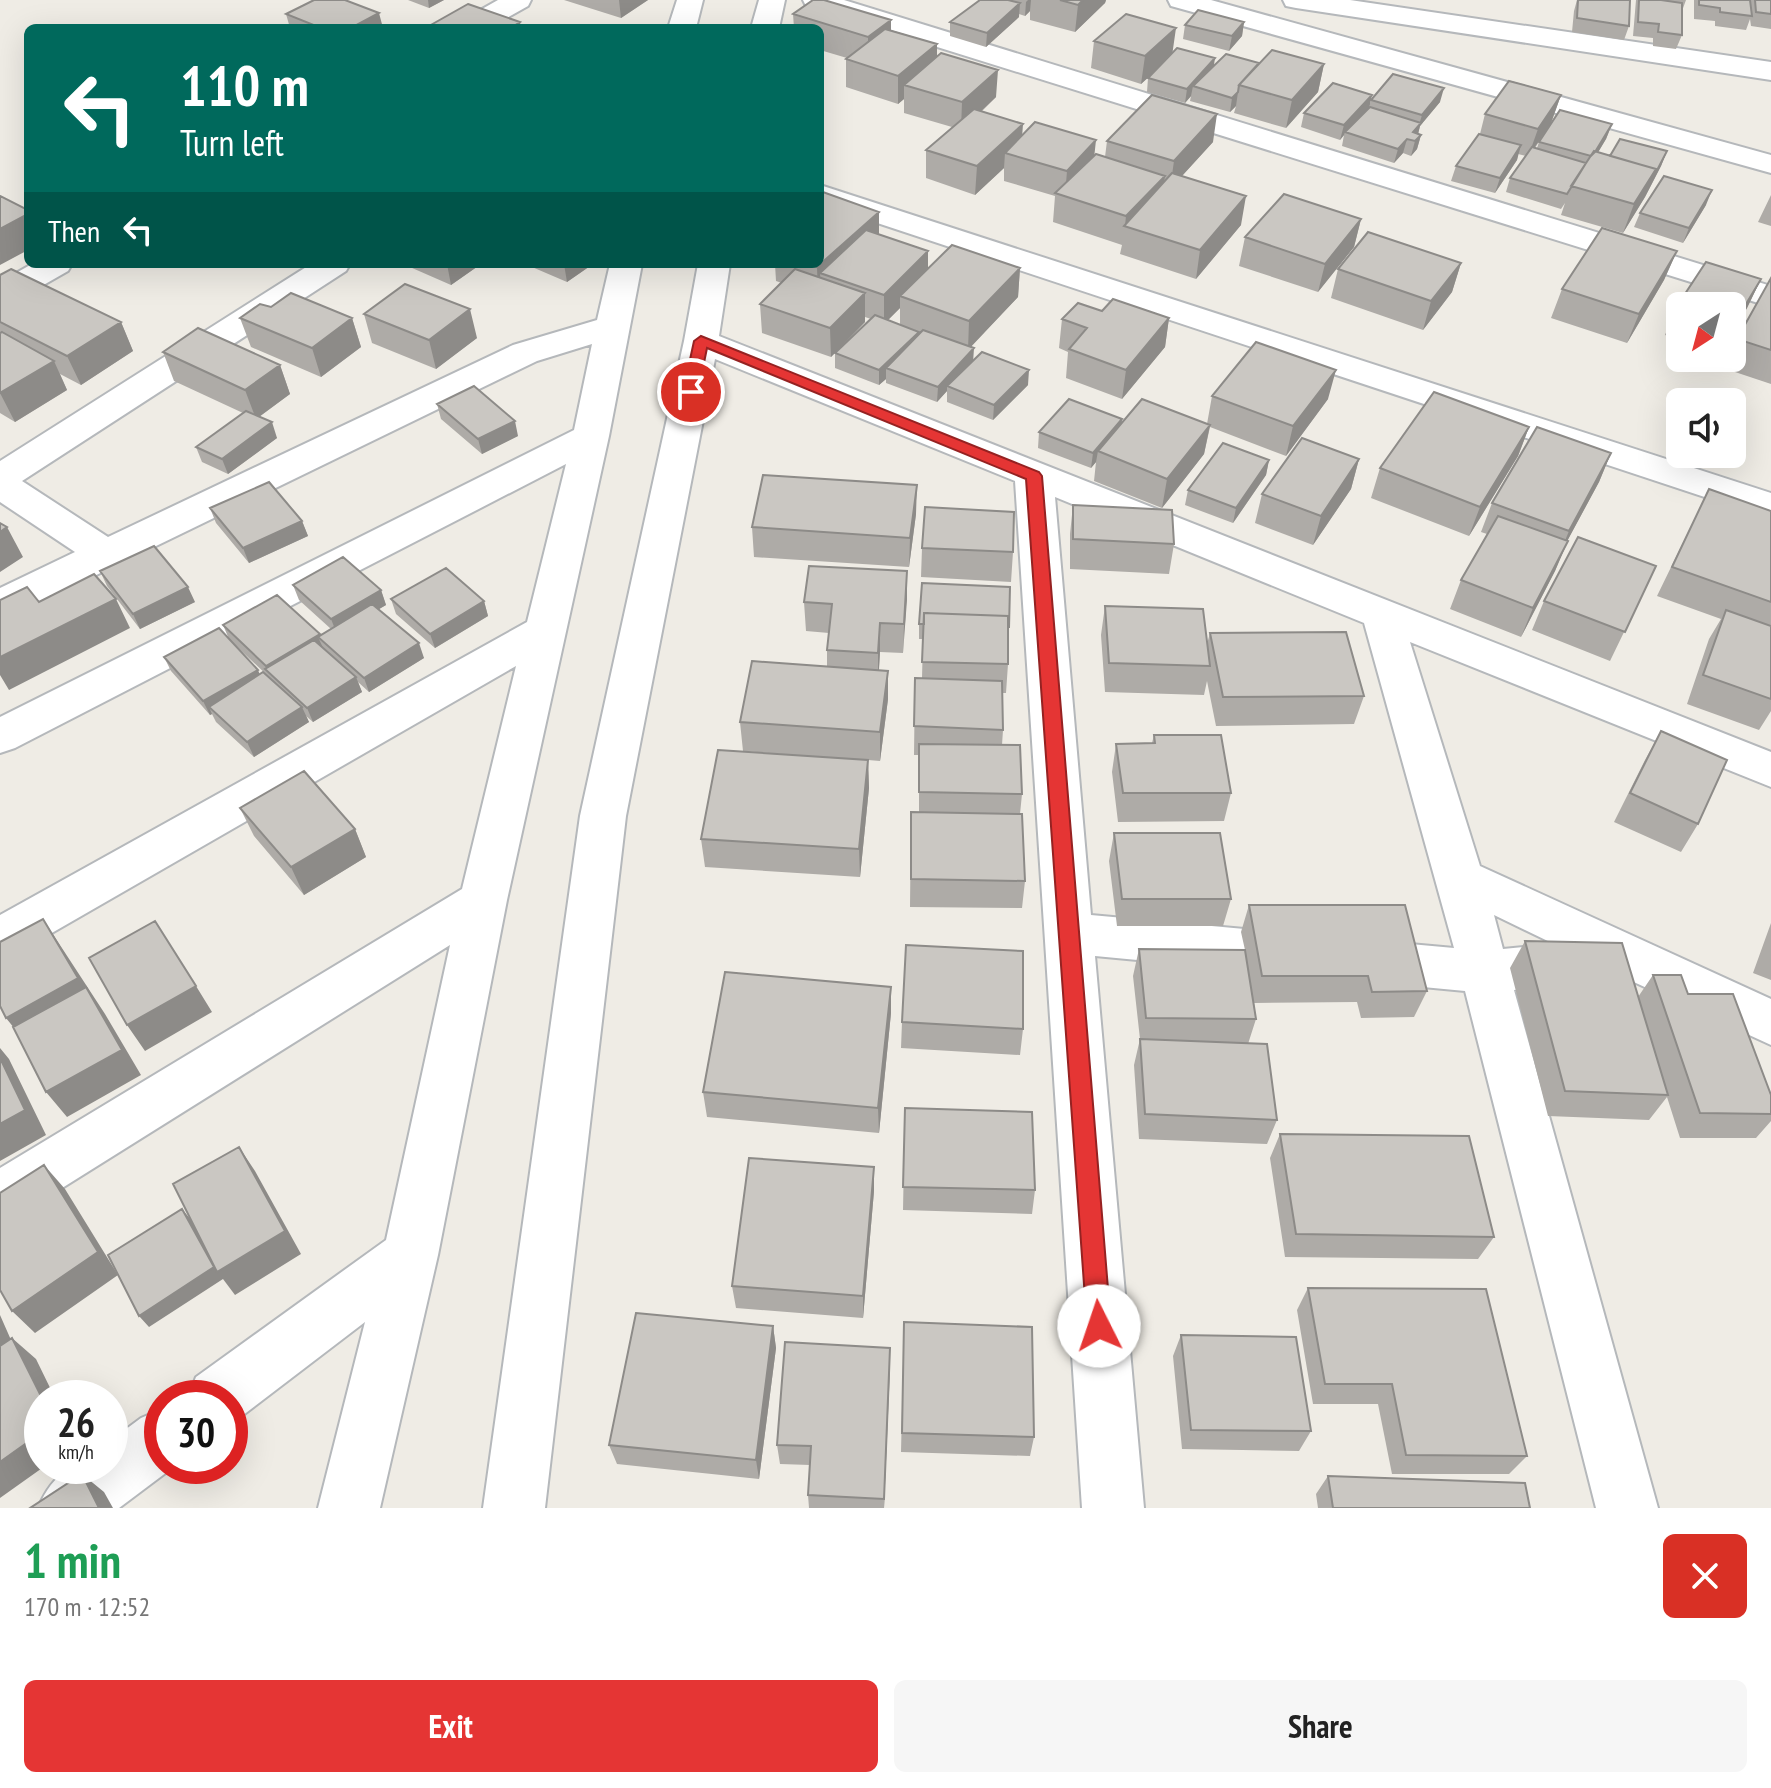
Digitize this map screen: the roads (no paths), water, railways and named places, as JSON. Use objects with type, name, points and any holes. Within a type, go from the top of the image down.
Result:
[{"type":"street","points":[[476,24],[518,0]]},
{"type":"street","points":[[683,24],[690,0]]},
{"type":"street","points":[[766,24],[772,0]]},
{"type":"street","points":[[816,0],[1771,297]]},
{"type":"street","points":[[1181,0],[1771,164]]},
{"type":"street","points":[[1296,0],[1771,71]]},
{"type":"street","points":[[824,195],[1771,506]]},
{"type":"street","points":[[0,296],[49,268]]},
{"type":"street","points":[[106,554],[5,493],[328,268]]},
{"type":"street","points":[[349,1508],[410,1255],[483,900],[591,436],[625,268]]},
{"type":"street","points":[[514,1508],[603,816],[713,268]]},
{"type":"street","points":[[0,605],[525,353],[611,327]]},
{"type":"street","points":[[701,341],[1771,770]]},
{"type":"street","points":[[0,736],[591,436]]},
{"type":"street","points":[[1034,476],[1113,1508]]},
{"type":"street","points":[[1382,616],[1460,878],[1627,1508]]},
{"type":"street","points":[[0,939],[545,631]]},
{"type":"street","points":[[1460,878],[1771,1023]]},
{"type":"street","points":[[0,1197],[483,900]]},
{"type":"street","points":[[1069,933],[1485,972],[1628,957]]},
{"type":"street","points":[[241,1380],[410,1255]]},
{"type":"street","points":[[69,1508],[144,1452]]}]
